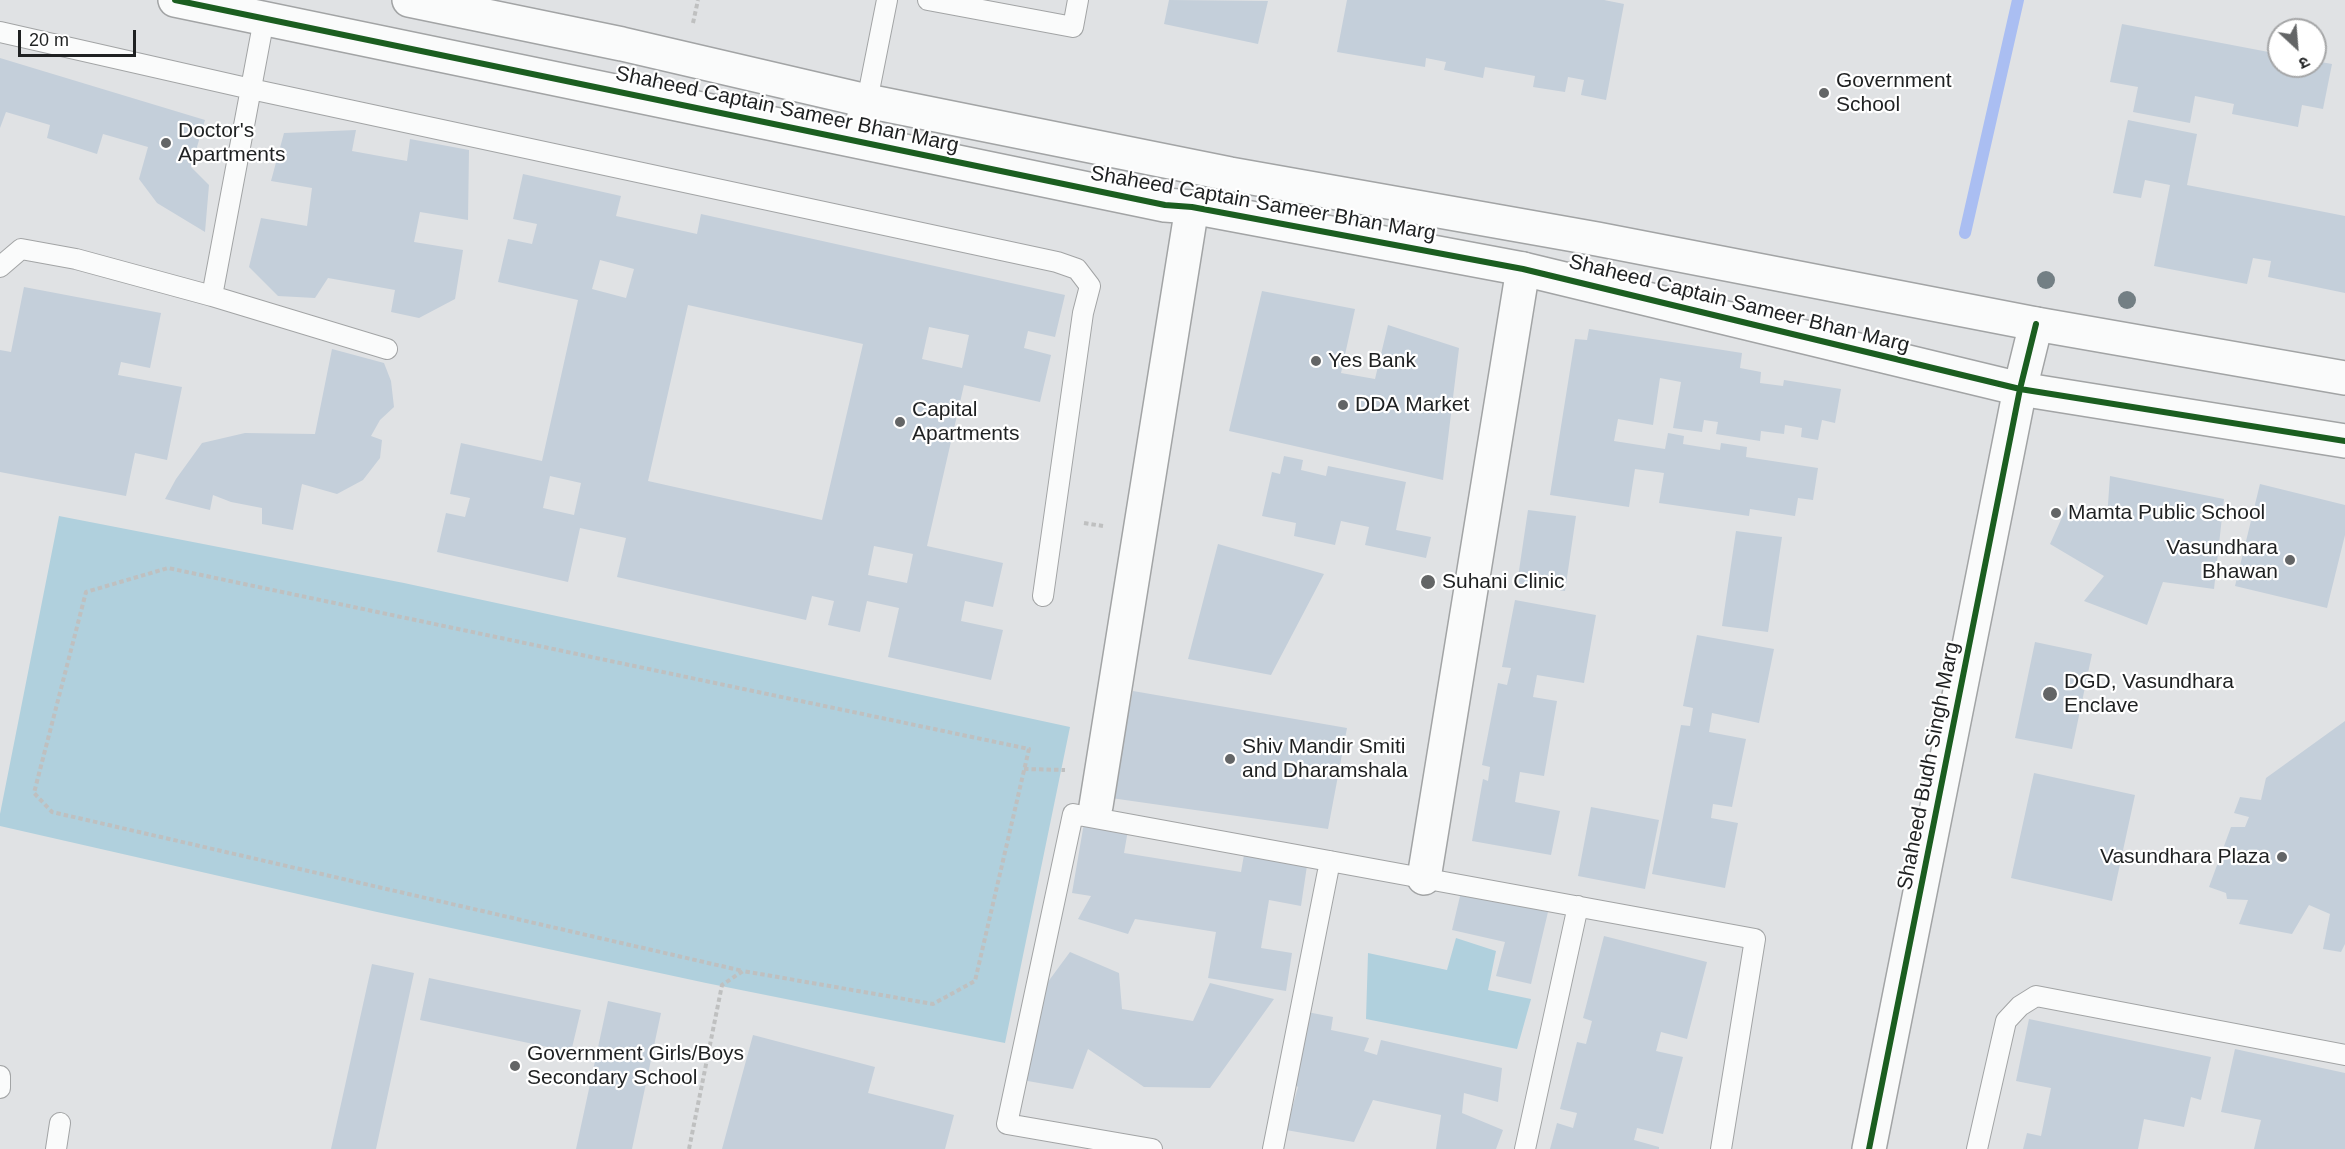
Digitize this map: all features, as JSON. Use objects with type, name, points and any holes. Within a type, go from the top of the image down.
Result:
[{"type":"street","name":"Shaheed Captain Sameer Bhan Marg","points":[[175,0],[266,9],[859,141],[1165,205],[1192,207],[1523,269],[2020,389],[2345,441]]},
{"type":"street","name":"Shaheed Captain Sameer Bhan Marg","points":[[409,0],[622,44],[867,101],[1230,174],[1597,239],[2036,324],[2345,378]]},
{"type":"street","points":[[859,141],[867,101]]},
{"type":"street","points":[[1096,812],[1192,207]]},
{"type":"street","points":[[1424,878],[1523,269]]},
{"type":"street","name":"Shaheed Budh Singh Marg","points":[[1869,1149],[2020,389],[2036,324]]},
{"type":"lane","points":[[867,101],[887,0]]},
{"type":"lane","points":[[928,0],[1073,27],[1078,0]]},
{"type":"lane","points":[[212,296],[266,9]]},
{"type":"lane","points":[[0,32],[251,89],[1034,257],[1077,269],[1090,286],[1083,313],[1043,596]]},
{"type":"lane","points":[[0,267],[21,249],[76,259],[212,296],[387,349]]},
{"type":"lane","points":[[1152,1149],[1007,1124],[1073,814],[1096,812],[1329,861],[1755,939],[1721,1149]]},
{"type":"lane","points":[[1273,1149],[1329,861]]},
{"type":"lane","points":[[1525,1149],[1578,906]]},
{"type":"lane","points":[[1977,1149],[2006,1021],[2020,1006],[2036,996],[2345,1055]]},
{"type":"lane","points":[[0,1076],[0,1088]]},
{"type":"lane","points":[[56,1149],[60,1123]]},
{"type":"path","points":[[1054,518],[1140,533]]},
{"type":"path","points":[[689,1149],[722,985],[743,971],[933,1005],[975,981],[1029,749],[168,568],[86,592],[33,793],[52,812],[743,971]]},
{"type":"shaded area","points":[[59,516],[404,583],[1070,727],[1005,1043],[706,983],[377,912],[0,826],[0,814]]},
{"type":"shaded area","points":[[1456,938],[1496,951],[1488,990],[1531,999],[1517,1049],[1366,1019],[1368,953],[1447,970]]},
{"type":"building","points":[[1169,0],[1268,1],[1258,44],[1164,24]]},
{"type":"building","points":[[1347,0],[1604,0],[1624,4],[1606,100],[1581,95],[1584,80],[1568,77],[1565,92],[1533,87],[1535,76],[1485,67],[1483,78],[1444,70],[1446,62],[1426,58],[1425,67],[1337,52]]},
{"type":"building","points":[[2122,24],[2267,52],[2267,78],[2327,78],[2327,63],[2332,64],[2323,109],[2302,105],[2298,127],[2232,114],[2234,104],[2195,96],[2190,123],[2133,112],[2138,87],[2110,82]]},
{"type":"building","name":"Doctor's Apartments","points":[[0,58],[205,120],[191,167],[209,185],[205,232],[157,203],[139,179],[148,147],[103,134],[97,154],[47,138],[50,125],[6,112],[0,128]]},
{"type":"building","points":[[2128,120],[2197,134],[2187,185],[2345,216],[2345,293],[2268,277],[2271,261],[2253,258],[2247,284],[2154,266],[2170,185],[2145,180],[2141,198],[2113,193]]},
{"type":"building","points":[[356,130],[352,151],[407,161],[410,139],[469,150],[468,220],[420,212],[414,242],[463,250],[455,299],[419,318],[391,312],[395,290],[328,278],[315,298],[278,296],[249,267],[261,218],[307,226],[312,188],[271,181],[284,133]]},
{"type":"building","name":"Capital Apartments","points":[[523,174],[621,196],[616,216],[697,234],[701,214],[1065,295],[1055,337],[1028,331],[1024,348],[1051,355],[1040,402],[964,385],[927,546],[1003,563],[993,607],[965,601],[961,621],[1003,630],[991,680],[888,657],[899,608],[867,601],[860,632],[828,625],[834,601],[812,596],[806,620],[617,577],[626,538],[580,528],[568,582],[437,552],[446,513],[465,517],[470,498],[450,494],[461,443],[542,461],[578,300],[498,282],[508,239],[532,244],[537,224],[513,219]],"holes":[[[600,260],[634,269],[626,298],[592,289]],[[688,305],[863,344],[822,520],[648,481]],[[929,327],[969,335],[962,368],[922,359]],[[550,476],[581,483],[574,515],[543,508]],[[874,546],[913,554],[907,583],[868,575]]]},
{"type":"building","points":[[24,287],[161,313],[150,368],[121,362],[118,375],[182,387],[167,460],[135,453],[126,496],[0,472],[0,350],[11,352]]},
{"type":"building","name":"DDA Market","points":[[1262,291],[1355,309],[1341,373],[1375,379],[1388,325],[1459,348],[1443,480],[1229,431]]},
{"type":"building","points":[[1589,329],[1742,353],[1740,368],[1761,372],[1760,383],[1783,386],[1784,380],[1841,389],[1835,423],[1822,420],[1818,440],[1801,437],[1802,428],[1785,425],[1784,434],[1761,431],[1760,441],[1716,434],[1718,422],[1704,420],[1702,432],[1673,428],[1681,382],[1660,378],[1653,425],[1618,419],[1614,441],[1665,449],[1668,433],[1684,436],[1683,444],[1720,450],[1721,443],[1747,447],[1746,457],[1818,468],[1813,500],[1798,498],[1795,516],[1750,509],[1749,516],[1659,503],[1664,473],[1635,469],[1629,507],[1550,495],[1575,339],[1587,340]]},
{"type":"building","points":[[332,349],[384,363],[391,381],[394,407],[380,420],[371,436],[382,440],[380,458],[363,480],[337,494],[302,484],[293,530],[262,524],[262,508],[231,502],[213,495],[210,510],[165,499],[176,479],[202,443],[245,433],[315,434]]},
{"type":"building","points":[[1284,456],[1303,460],[1301,470],[1326,476],[1328,466],[1406,482],[1396,530],[1431,537],[1426,558],[1365,545],[1369,527],[1341,521],[1335,545],[1294,536],[1296,523],[1262,516],[1272,472],[1280,474]]},
{"type":"building","points":[[2110,476],[2224,499],[2214,589],[2163,582],[2147,625],[2084,601],[2104,576],[2050,544],[2068,504],[2107,518]]},
{"type":"building","name":"Vasundhara Bhawan","points":[[2260,484],[2345,505],[2345,535],[2327,608],[2235,586]]},
{"type":"building","points":[[1528,510],[1576,516],[1565,591],[1517,584]]},
{"type":"building","points":[[1736,531],[1782,537],[1768,632],[1722,626]]},
{"type":"building","points":[[1218,544],[1324,574],[1271,675],[1188,659]]},
{"type":"building","points":[[1515,600],[1596,615],[1584,683],[1537,675],[1533,697],[1557,701],[1544,776],[1520,772],[1515,802],[1560,811],[1551,855],[1472,841],[1483,779],[1488,781],[1490,767],[1482,765],[1498,683],[1507,685],[1511,668],[1502,667]]},
{"type":"building","points":[[1697,635],[1774,649],[1759,723],[1712,713],[1709,732],[1746,739],[1732,807],[1713,804],[1711,818],[1738,823],[1725,888],[1652,874],[1681,725],[1690,726],[1693,708],[1683,706]]},
{"type":"building","points":[[2035,642],[2092,654],[2072,749],[2015,738]]},
{"type":"building","name":"Shiv Mandir Smiti and Dharamshala","points":[[1133,691],[1347,728],[1328,829],[1111,798]]},
{"type":"building","name":"Vasundhara Plaza","points":[[2345,721],[2345,944],[2341,952],[2323,949],[2330,914],[2309,905],[2292,934],[2239,924],[2248,900],[2227,899],[2226,893],[2209,887],[2231,827],[2245,827],[2249,817],[2234,813],[2240,797],[2261,800],[2266,778]]},
{"type":"building","points":[[2034,773],[2135,795],[2112,901],[2011,878]]},
{"type":"building","points":[[1591,807],[1659,820],[1645,889],[1578,876]]},
{"type":"building","points":[[1084,823],[1128,830],[1124,853],[1241,872],[1245,849],[1308,859],[1301,906],[1269,900],[1261,948],[1292,953],[1286,991],[1208,978],[1216,932],[1135,919],[1128,934],[1078,919],[1091,896],[1072,893]]},
{"type":"building","points":[[1461,892],[1548,912],[1531,984],[1496,976],[1505,942],[1452,930]]},
{"type":"building","points":[[1604,936],[1707,962],[1687,1039],[1661,1032],[1656,1051],[1683,1057],[1663,1134],[1637,1128],[1634,1140],[1659,1147],[1659,1149],[1550,1149],[1557,1123],[1573,1128],[1577,1113],[1560,1109],[1577,1042],[1586,1044],[1592,1021],[1583,1018]]},
{"type":"building","points":[[1070,952],[1119,973],[1122,1009],[1193,1021],[1210,983],[1274,999],[1210,1088],[1144,1087],[1088,1049],[1073,1089],[1022,1080],[1039,994]]},
{"type":"building","points":[[372,964],[414,973],[376,1149],[331,1149]]},
{"type":"building","points":[[429,978],[581,1010],[571,1052],[420,1020]]},
{"type":"building","points":[[608,1001],[661,1013],[632,1149],[576,1149]]},
{"type":"building","points":[[1302,1011],[1333,1017],[1331,1030],[1369,1038],[1364,1051],[1377,1055],[1381,1040],[1502,1068],[1498,1102],[1464,1093],[1462,1113],[1503,1130],[1496,1149],[1436,1149],[1441,1115],[1373,1100],[1354,1142],[1286,1130],[1298,1087],[1287,1079]]},
{"type":"building","points":[[2029,1019],[2211,1057],[2201,1100],[2191,1097],[2184,1127],[2144,1119],[2138,1149],[2023,1149],[2027,1133],[2041,1136],[2051,1088],[2016,1081]]},
{"type":"building","points":[[753,1035],[875,1067],[868,1093],[954,1115],[945,1149],[722,1149]]},
{"type":"building","points":[[2235,1049],[2345,1073],[2345,1149],[2254,1149],[2261,1120],[2221,1112]]},
{"type":"waterway","points":[[1965,233],[2018,0]]},
{"type":"cycle path","points":[[175,0],[1165,205],[1192,207],[1523,269],[2020,389],[2345,441]]},
{"type":"cycle path","points":[[1869,1149],[2020,389],[2036,324]]},
{"type":"place","name":"Government School","points":[[1824,93]]},
{"type":"place","name":"Doctor's Apartments","points":[[166,143]]},
{"type":"place","name":"Yes Bank","points":[[1316,361]]},
{"type":"place","name":"DDA Market","points":[[1343,405]]},
{"type":"place","name":"Capital Apartments","points":[[900,422]]},
{"type":"place","name":"Mamta Public School","points":[[2056,513]]},
{"type":"place","name":"Vasundhara Bhawan","points":[[2290,560]]},
{"type":"place","name":"Suhani Clinic","points":[[1428,582]]},
{"type":"place","name":"DGD, Vasundhara Enclave","points":[[2050,694]]},
{"type":"place","name":"Shiv Mandir Smiti and Dharamshala","points":[[1230,759]]},
{"type":"place","name":"Vasundhara Plaza","points":[[2282,857]]},
{"type":"place","name":"Government Girls/Boys Secondary School","points":[[515,1066]]}]
